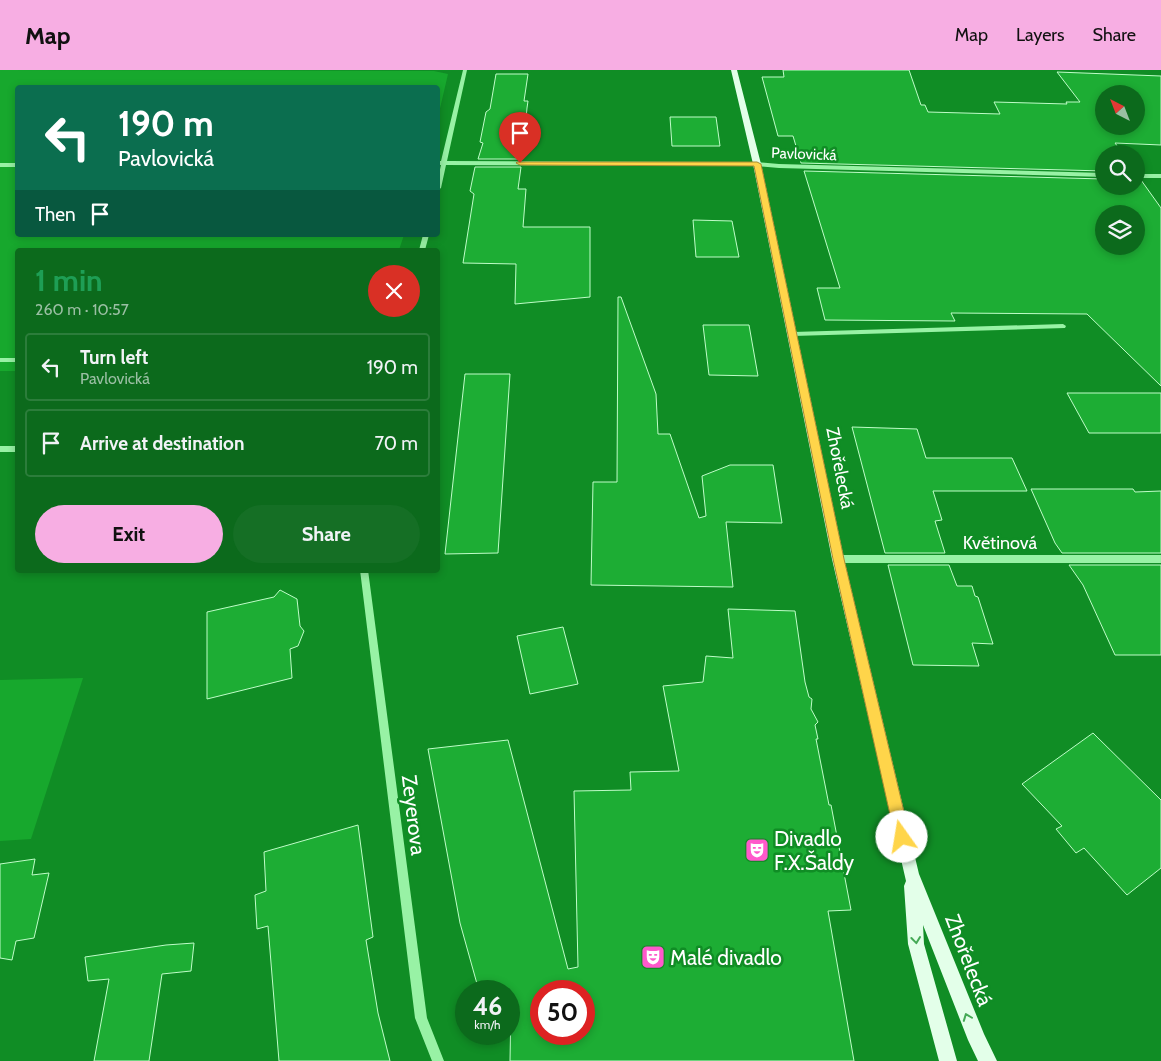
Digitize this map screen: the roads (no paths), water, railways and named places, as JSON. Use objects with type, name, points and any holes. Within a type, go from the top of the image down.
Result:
[{"type":"main road","name":"Zhořelecká","points":[[734,70],[757,164],[838,559],[911,874],[977,1040],[988,1061]]},
{"type":"main road","name":"Zhořelecká","points":[[911,874],[916,944],[948,1061]]},
{"type":"street","points":[[440,163],[464,70]]},
{"type":"street","name":"Pavlovická","points":[[440,163],[757,164],[1095,175]]},
{"type":"street","points":[[0,165],[15,165]]},
{"type":"street","points":[[1145,176],[1161,176]]},
{"type":"street","points":[[1151,176],[1161,184]]},
{"type":"street","points":[[793,334],[1063,326]]},
{"type":"street","points":[[0,360],[15,360]]},
{"type":"street","points":[[0,449],[15,449]]},
{"type":"street","name":"Květinová","points":[[838,559],[1161,559]]},
{"type":"street","name":"Zeyerova","points":[[364,573],[420,1018],[438,1061]]},
{"type":"place","name":"Divadlo F.X.Šaldy","points":[[757,850]]},
{"type":"place","name":"Malé divadlo","points":[[653,957]]}]
